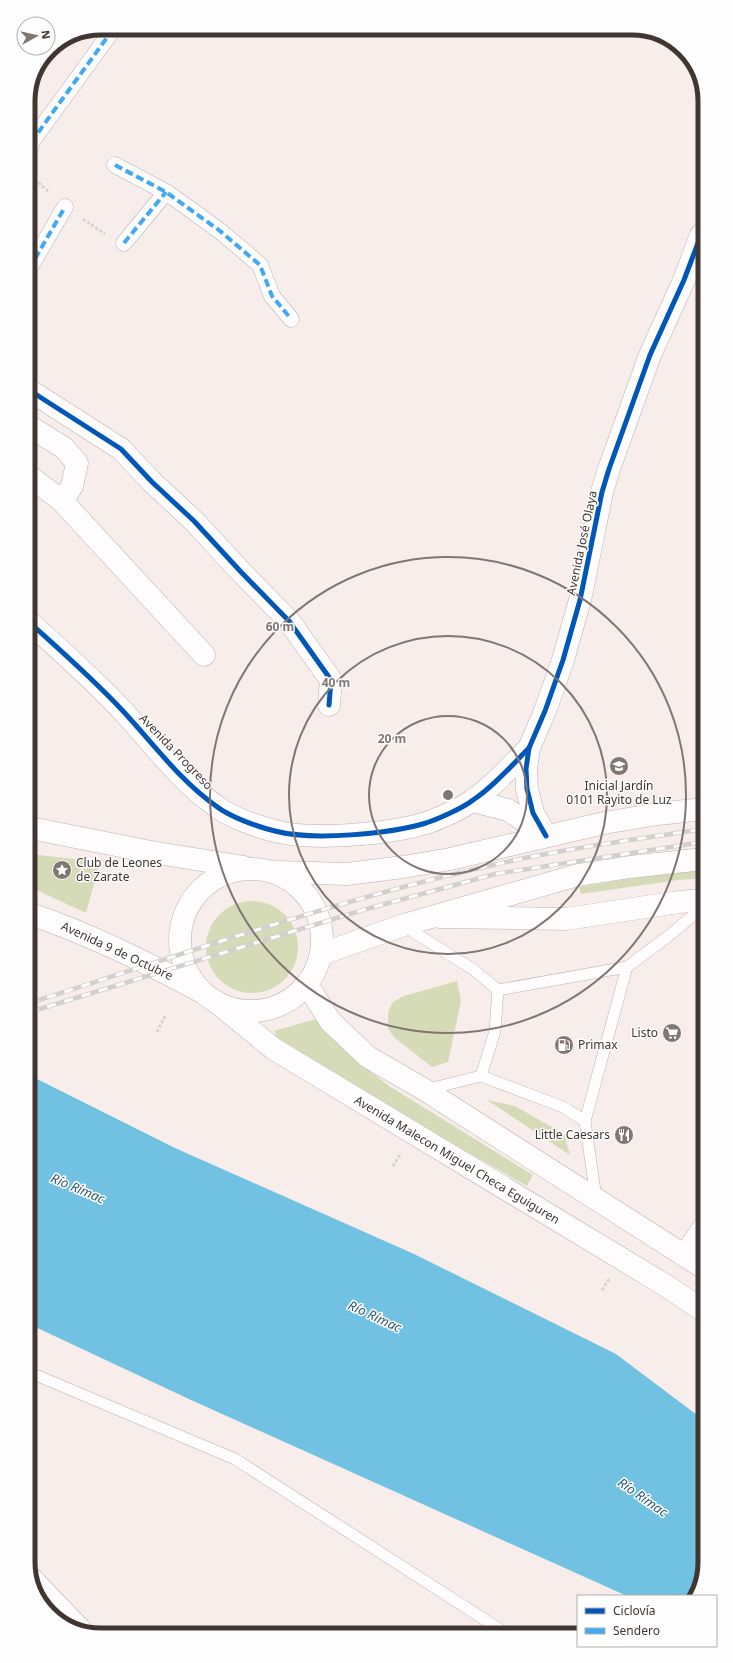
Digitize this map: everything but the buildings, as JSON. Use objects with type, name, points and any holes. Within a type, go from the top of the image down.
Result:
[{"type":"main road","name":"Avenida José Olaya","points":[[546,836],[533,813],[527,789],[526,769],[528,748],[545,711],[563,660],[580,600],[602,492],[609,470],[650,356],[698,245]]},
{"type":"main road","points":[[35,394],[121,449],[152,482],[194,521],[289,621],[331,680],[329,705]]},
{"type":"main road","points":[[35,430],[64,448],[77,463],[72,486],[62,501]]},
{"type":"main road","points":[[35,481],[62,501],[204,655]]},
{"type":"main road","name":"Avenida Progreso","points":[[35,626],[97,682],[179,773],[201,794],[217,807],[232,815],[275,831],[310,836],[368,833],[427,823],[472,801],[502,776],[528,748]]},
{"type":"main road","points":[[472,801],[508,810],[546,836]]},
{"type":"main road","points":[[35,829],[160,853],[268,871],[294,882],[308,896],[317,914],[322,934],[320,954],[315,970],[307,984],[292,998],[274,1007],[254,1011],[234,1009],[209,997],[189,974],[182,954],[181,932],[187,910],[199,892],[216,878],[237,870],[268,871],[347,874],[403,868],[450,859],[604,823],[651,815],[698,810]]},
{"type":"main road","points":[[320,954],[431,917],[578,875],[698,859]]},
{"type":"main road","points":[[431,917],[566,919],[698,900]]},
{"type":"main road","name":"Avenida 9 de Octubre","points":[[35,916],[63,925],[133,956],[209,997]]},
{"type":"main road","points":[[307,984],[330,1021],[368,1057],[425,1090],[698,1264]]},
{"type":"main road","name":"Avenida Malecon Miguel Checa Eguiguren","points":[[209,997],[274,1049],[665,1284],[698,1307]]},
{"type":"main road","points":[[685,1255],[698,1236]]},
{"type":"main road","points":[[41,1588],[73,1621]]},
{"type":"street","points":[[35,137],[109,35]]},
{"type":"street","points":[[115,165],[166,192],[220,231],[260,265],[272,296],[291,319]]},
{"type":"street","points":[[124,243],[166,192]]},
{"type":"street","points":[[35,259],[65,207]]},
{"type":"lane","points":[[404,926],[474,970],[498,990],[627,967],[698,912]]},
{"type":"lane","points":[[596,1199],[585,1121],[627,967]]},
{"type":"lane","points":[[481,1076],[496,1030],[498,990]]},
{"type":"lane","points":[[425,1090],[481,1076],[563,1107],[585,1121]]},
{"type":"lane","points":[[35,1375],[235,1459],[498,1628]]},
{"type":"path","points":[[157,1032],[166,1016]]},
{"type":"path","points":[[393,1166],[402,1151]]},
{"type":"path","points":[[602,1290],[612,1276]]},
{"type":"green space","points":[[35,855],[100,862],[86,913],[35,889]]},
{"type":"green space","points":[[698,869],[698,878],[581,894],[579,887],[675,871]]},
{"type":"green space","points":[[252,901],[269,905],[284,915],[294,930],[298,947],[294,964],[284,979],[269,989],[252,993],[235,989],[220,979],[210,964],[206,947],[210,930],[220,915],[235,905]]},
{"type":"green space","points":[[457,981],[461,1001],[448,1062],[432,1067],[395,1038],[388,1029],[388,1012],[393,1002],[404,996]]},
{"type":"green space","points":[[316,1019],[363,1066],[389,1086],[533,1175],[527,1186],[282,1047],[274,1031]]},
{"type":"green space","points":[[487,1100],[515,1106],[564,1134],[570,1155]]},
{"type":"water","name":"Río Rímac","points":[[35,1078],[175,1148],[414,1254],[616,1354],[698,1416],[698,1562],[694,1583],[689,1595],[625,1595],[191,1400],[35,1327]]},
{"type":"railway","points":[[35,1001],[260,929],[376,894],[493,865],[545,854],[698,830]]},
{"type":"railway","points":[[35,1010],[363,910],[495,874],[698,843]]},
{"type":"marked path","points":[[35,137],[109,35]]},
{"type":"marked path","points":[[115,165],[166,192],[220,231],[260,265],[272,296],[291,319]]},
{"type":"marked path","points":[[124,243],[166,192]]},
{"type":"marked path","points":[[35,259],[65,207]]},
{"type":"cycle path","points":[[546,836],[533,813],[527,789],[526,769],[529,748],[545,711],[563,660],[580,600],[602,492],[609,469],[650,355],[684,280],[698,243]]},
{"type":"cycle path","points":[[35,394],[121,449],[152,482],[194,521],[289,621],[331,680],[329,705]]},
{"type":"cycle path","points":[[35,627],[77,665],[111,699],[190,785],[222,810],[236,818],[275,831],[309,836],[351,835],[411,827],[426,823],[457,810],[469,803],[502,776],[529,748]]},
{"type":"place","name":"Inicial Jardín 0101 Rayito de Luz","points":[[619,766]]},
{"type":"place","name":"Club de Leones de Zarate","points":[[62,870]]},
{"type":"place","name":"Listo","points":[[672,1033]]},
{"type":"place","name":"Primax","points":[[564,1045]]},
{"type":"place","name":"Little Caesars","points":[[624,1135]]}]
